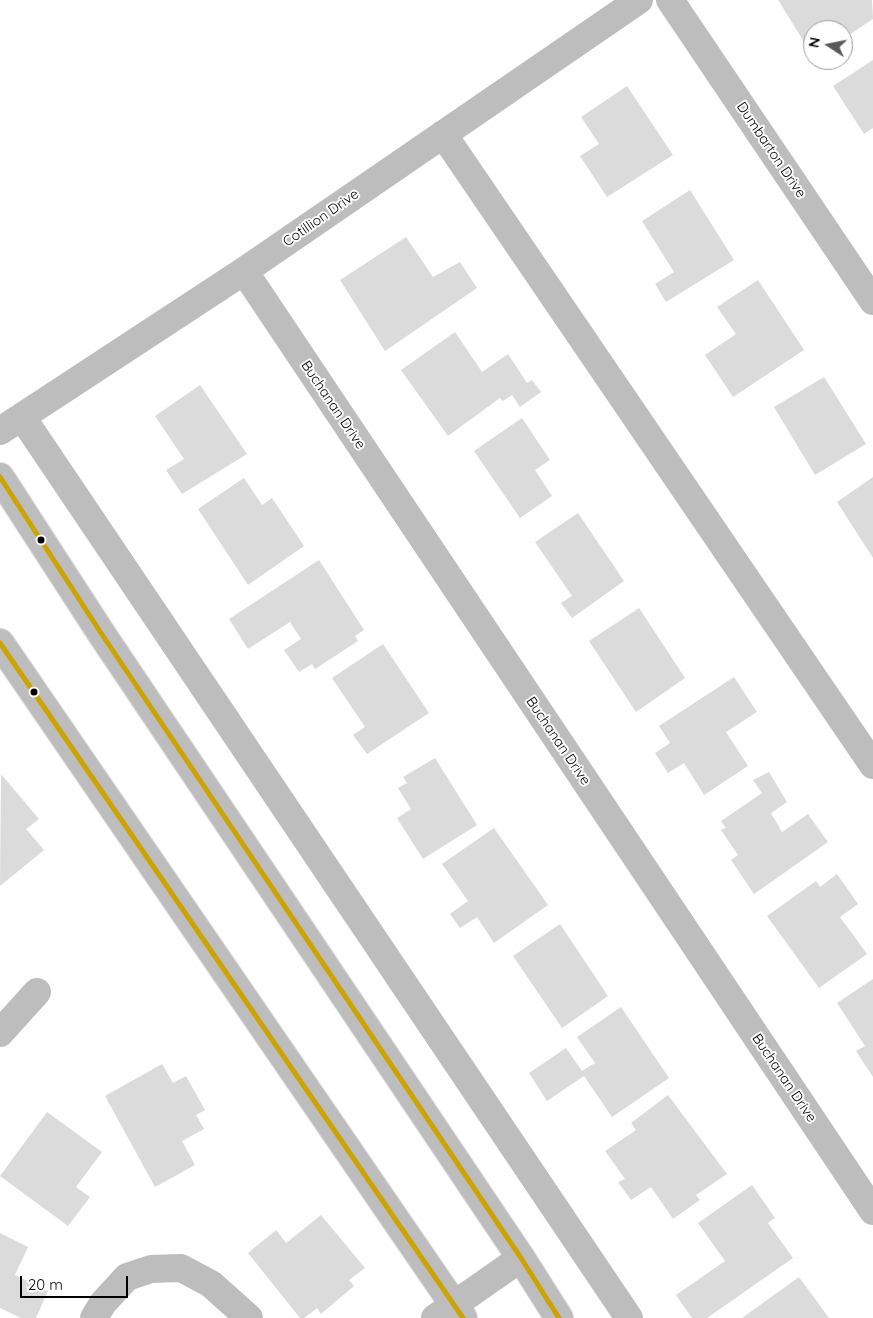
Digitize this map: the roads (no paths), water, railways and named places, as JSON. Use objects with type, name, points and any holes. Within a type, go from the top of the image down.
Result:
[{"type":"street","name":"Cotillion Drive","points":[[11,424],[244,271],[639,0]]},
{"type":"street","name":"Dumbarton Drive","points":[[670,0],[873,301]]},
{"type":"street","points":[[444,134],[873,765]]},
{"type":"street","name":"Buchanan Drive","points":[[244,271],[873,1211]]},
{"type":"street","points":[[11,424],[629,1318]]},
{"type":"street","points":[[0,477],[101,633],[521,1258],[559,1318]]},
{"type":"street","points":[[0,643],[451,1314],[521,1258]]},
{"type":"street","points":[[0,1033],[37,992]]},
{"type":"street","points":[[94,1318],[103,1302],[126,1277],[151,1269],[180,1268],[211,1284],[249,1318]]}]
